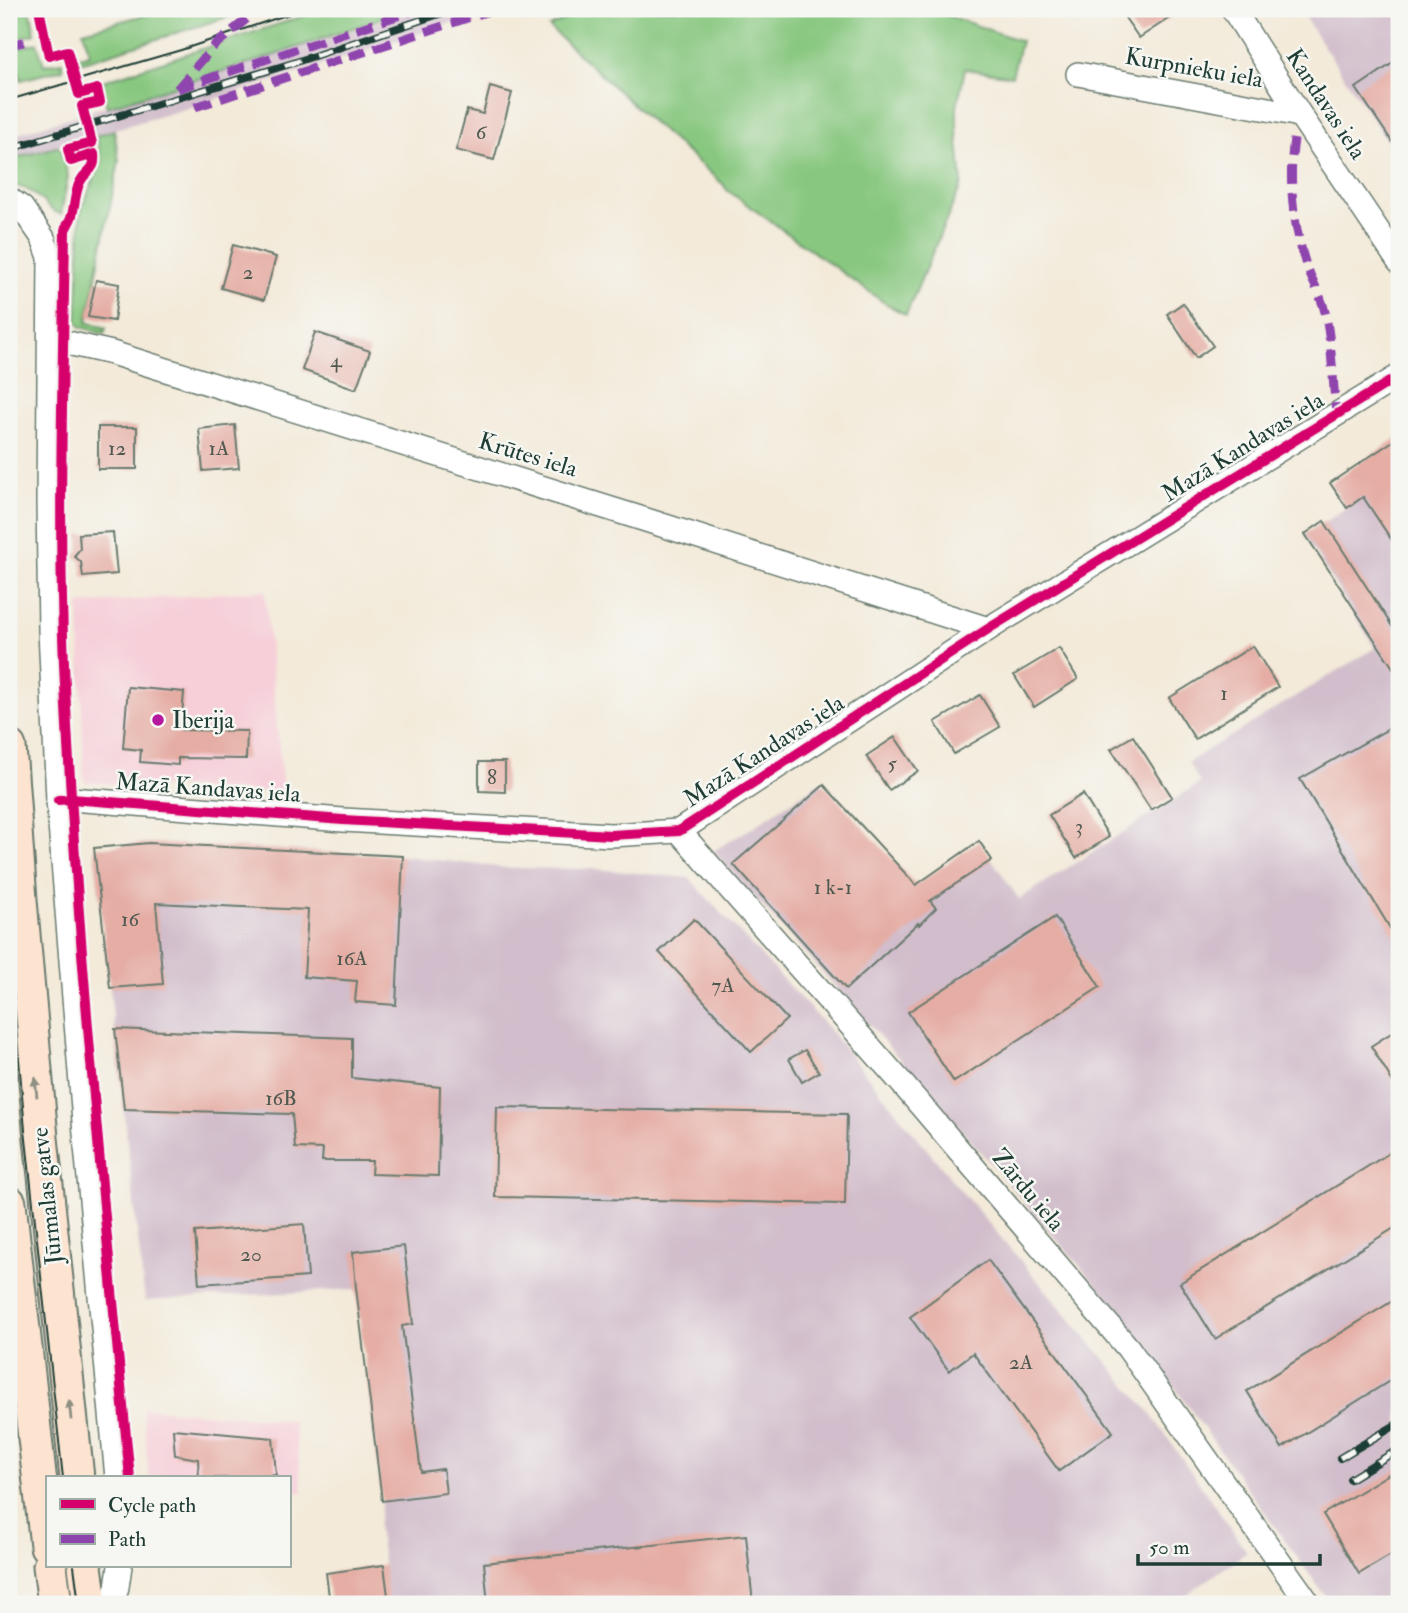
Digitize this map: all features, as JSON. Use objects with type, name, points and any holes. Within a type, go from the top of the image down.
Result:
[{"type":"main road","name":"Jūrmalas gatve","points":[[9,747],[41,1138],[77,1476]]},
{"type":"main road","name":"Jūrmalas gatve","points":[[9,1203],[46,1537]]},
{"type":"main road","points":[[50,1568],[55,1604]]},
{"type":"main road","points":[[85,1568],[90,1604]]},
{"type":"street","name":"Kandavas iela","points":[[1233,9],[1300,115],[1399,262]]},
{"type":"street","name":"Kurpnieku iela","points":[[1078,74],[1300,115]]},
{"type":"street","name":"Jūrmalas gatve","points":[[9,199],[22,208],[43,238],[50,257],[48,489],[58,800],[117,1476]]},
{"type":"street","points":[[9,228],[33,225]]},
{"type":"street","name":"Krūtes iela","points":[[50,339],[113,353],[988,629]]},
{"type":"street","name":"Mazā Kandavas iela","points":[[58,800],[611,835],[679,831],[988,629],[1399,376]]},
{"type":"street","name":"Zārdu iela","points":[[679,831],[890,1069],[1128,1348],[1309,1604]]},
{"type":"street","points":[[112,1604],[120,1568]]},
{"type":"shaded area","points":[[418,9],[495,9],[188,108],[9,160],[9,136]]},
{"type":"shaded area","points":[[1299,9],[1399,9],[1399,159]]},
{"type":"shaded area","points":[[1399,437],[1399,1604],[1331,1604],[1120,1312],[862,1016],[713,851],[821,782],[916,885],[979,841],[1019,899],[1200,783],[1188,762],[1375,648],[1304,535],[1346,508],[1330,483]]},
{"type":"shaded area","points":[[265,590],[283,793],[84,782],[79,604]]},
{"type":"shaded area","points":[[149,843],[403,856],[506,868],[596,869],[689,878],[828,1028],[956,1185],[1148,1410],[1247,1552],[1174,1604],[389,1604],[378,1526],[382,1501],[356,1289],[145,1301],[94,848]]},
{"type":"shaded area","points":[[143,1408],[293,1421],[303,1492],[290,1493],[290,1476],[149,1476]]},
{"type":"green space","points":[[9,9],[30,9],[35,34],[12,40]]},
{"type":"green space","points":[[168,9],[253,9],[77,64],[75,58],[90,54],[83,31]]},
{"type":"green space","points":[[325,9],[408,9],[269,57],[107,107],[100,82]]},
{"type":"green space","points":[[587,9],[929,9],[1021,41],[1012,76],[965,69],[957,106],[962,183],[906,315],[886,304],[727,190],[549,27]]},
{"type":"green space","points":[[37,43],[44,65],[62,62],[63,69],[21,80],[13,49]]},
{"type":"green space","points":[[114,130],[119,161],[87,322],[106,328],[104,334],[81,327],[77,322],[81,210],[102,160],[96,136]]},
{"type":"green space","points":[[60,146],[68,176],[61,214],[31,192],[9,184],[9,160]]},
{"type":"building","points":[[1119,9],[1183,9],[1139,38]]},
{"type":"building","points":[[1399,59],[1399,152],[1356,88]]},
{"type":"building","points":[[490,87],[512,93],[494,160],[456,150],[467,110],[483,114]]},
{"type":"building","points":[[233,245],[276,257],[264,300],[221,288]]},
{"type":"building","points":[[96,280],[119,284],[114,321],[88,317]]},
{"type":"building","points":[[1183,303],[1213,346],[1196,358],[1167,314]]},
{"type":"building","points":[[315,332],[370,351],[356,389],[302,370]]},
{"type":"building","points":[[235,425],[239,468],[203,471],[199,429]]},
{"type":"building","points":[[98,427],[137,427],[137,469],[98,469]]},
{"type":"building","points":[[1399,437],[1399,551],[1363,497],[1347,508],[1330,483]]},
{"type":"building","points":[[1324,521],[1399,637],[1399,677],[1305,534]]},
{"type":"building","points":[[113,532],[117,574],[83,577],[81,562],[74,556],[80,549],[79,534]]},
{"type":"building","points":[[1253,646],[1278,687],[1195,739],[1169,698]]},
{"type":"building","points":[[1059,648],[1078,679],[1034,707],[1014,675]]},
{"type":"building","points":[[128,687],[184,692],[181,730],[247,731],[246,759],[178,758],[178,765],[140,762],[141,750],[123,748]]},
{"type":"building","points":[[980,695],[1000,727],[954,754],[935,722]]},
{"type":"building","points":[[1399,723],[1399,943],[1300,779]]},
{"type":"building","points":[[1133,736],[1172,797],[1151,810],[1111,749]]},
{"type":"building","points":[[895,737],[918,771],[889,790],[866,756]]},
{"type":"building","points":[[479,762],[505,762],[505,792],[479,791]]},
{"type":"building","points":[[824,785],[916,885],[979,841],[992,860],[930,901],[936,908],[846,989],[733,864]]},
{"type":"building","points":[[1083,794],[1109,837],[1076,858],[1049,815]]},
{"type":"building","points":[[149,843],[403,856],[396,1005],[355,1002],[357,981],[304,977],[308,910],[156,903],[163,984],[110,988],[94,848]]},
{"type":"building","points":[[1055,917],[1100,987],[954,1082],[908,1012]]},
{"type":"building","points":[[694,919],[787,1019],[751,1052],[659,952]]},
{"type":"building","points":[[1399,1028],[1399,1092],[1371,1046]]},
{"type":"building","points":[[115,1029],[352,1038],[352,1078],[440,1087],[438,1176],[371,1174],[372,1161],[322,1161],[323,1149],[295,1148],[292,1114],[124,1109]]},
{"type":"building","points":[[805,1050],[819,1072],[802,1082],[789,1059]]},
{"type":"building","points":[[497,1107],[847,1114],[845,1204],[495,1197]]},
{"type":"building","points":[[1399,1147],[1399,1225],[1215,1339],[1180,1283]]},
{"type":"building","points":[[304,1224],[308,1277],[199,1284],[195,1232]]},
{"type":"building","points":[[404,1246],[413,1324],[402,1326],[421,1472],[443,1469],[446,1493],[382,1501],[353,1252]]},
{"type":"building","points":[[988,1260],[1113,1432],[1059,1471],[973,1353],[949,1371],[910,1317]]},
{"type":"building","points":[[1399,1297],[1399,1375],[1282,1448],[1247,1391]]},
{"type":"building","points":[[173,1429],[273,1438],[276,1475],[199,1476],[198,1459],[175,1455]]},
{"type":"building","points":[[1399,1468],[1399,1550],[1359,1574],[1323,1514]]},
{"type":"building","points":[[746,1535],[753,1604],[488,1604],[484,1563]]},
{"type":"building","points":[[384,1565],[389,1604],[330,1604],[326,1573]]},
{"type":"tram line","points":[[9,100],[181,50],[304,9]]},
{"type":"tram line","points":[[9,941],[25,1130],[63,1476]]},
{"type":"tram line","points":[[74,1568],[79,1604]]},
{"type":"railway","points":[[9,149],[293,63],[454,9]]},
{"type":"railway","points":[[1340,1458],[1399,1423]]},
{"type":"railway","points":[[1350,1479],[1399,1449]]},
{"type":"marked path","points":[[177,89],[215,45],[259,9]]},
{"type":"marked path","points":[[177,89],[418,9]]},
{"type":"marked path","points":[[195,107],[495,9]]},
{"type":"marked path","points":[[9,42],[24,42]]},
{"type":"marked path","points":[[1294,139],[1291,170],[1297,232],[1305,262],[1325,312],[1336,414]]},
{"type":"cycle path","points":[[39,9],[49,56],[67,51],[79,94],[97,89],[100,102],[82,106],[92,143],[68,149],[71,161],[94,154],[94,160],[78,186],[65,230],[62,610],[83,970],[130,1476]]},
{"type":"cycle path","points":[[58,800],[611,835],[679,831],[988,629],[1399,376]]},
{"type":"place","name":"Iberija","points":[[158,720]]}]
